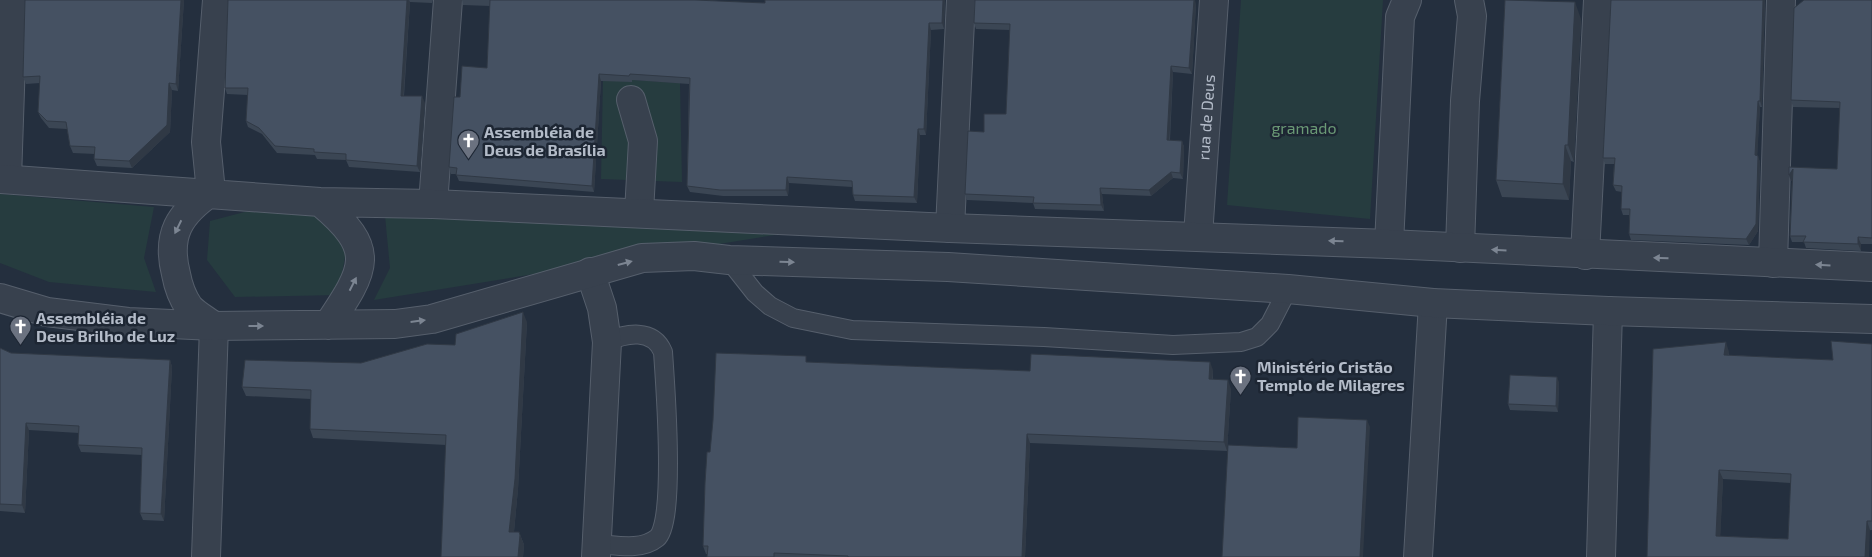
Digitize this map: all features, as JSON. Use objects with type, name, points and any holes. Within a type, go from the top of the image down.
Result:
[{"type":"street","points":[[13,0],[3,179],[212,192],[320,202],[433,204],[639,212],[950,228],[1389,244],[1585,255],[1872,267]]},
{"type":"street","points":[[212,192],[206,142],[217,0]]},
{"type":"street","points":[[433,204],[448,0]]},
{"type":"street","points":[[950,228],[962,0]]},
{"type":"street","name":"rua de Deus","points":[[1198,236],[1214,0]]},
{"type":"street","points":[[1389,244],[1400,17],[1407,0]]},
{"type":"street","points":[[1460,248],[1465,101],[1472,16],[1469,0]]},
{"type":"street","points":[[1585,255],[1598,0]]},
{"type":"street","points":[[1773,263],[1781,0]]},
{"type":"street","points":[[631,100],[643,141],[639,212]]},
{"type":"street","points":[[212,192],[196,202],[176,226],[172,254],[179,289],[189,307],[214,326]]},
{"type":"street","points":[[320,202],[352,233],[360,258],[357,277],[328,325]]},
{"type":"street","points":[[0,298],[47,312],[128,322],[214,326],[394,324],[432,319],[642,258],[694,256],[729,260],[948,267],[1288,289],[1434,303],[1608,311],[1872,319]]},
{"type":"street","points":[[590,272],[602,308],[607,342],[597,550]]},
{"type":"street","points":[[1418,557],[1434,303]]},
{"type":"street","points":[[1600,557],[1608,311]]},
{"type":"street","points":[[206,557],[214,326]]},
{"type":"lane","points":[[729,260],[755,293],[770,306],[793,318],[852,330],[1044,337],[1173,345],[1240,342],[1257,336],[1270,324],[1288,289]]},
{"type":"lane","points":[[597,550],[634,546],[657,539],[663,531],[668,500],[664,352],[660,344],[645,336],[628,334],[607,342]]},
{"type":"green space","name":"gramado","points":[[1241,0],[1383,0],[1370,219],[1227,205]]},
{"type":"green space","points":[[603,78],[680,83],[682,182],[601,179]]},
{"type":"green space","points":[[0,194],[154,207],[144,258],[156,292],[49,282],[0,263]]},
{"type":"green space","points":[[268,206],[325,216],[347,246],[338,295],[235,297],[207,260],[210,221]]},
{"type":"green space","points":[[385,216],[799,231],[374,300],[390,268]]},
{"type":"building","points":[[25,0],[181,0],[176,84],[169,83],[167,125],[129,161],[94,159],[95,147],[70,146],[66,122],[47,121],[38,112],[40,76],[23,77]]},
{"type":"building","points":[[228,0],[407,0],[401,96],[422,96],[417,166],[346,160],[346,154],[314,152],[314,149],[275,146],[259,128],[246,121],[248,88],[225,88]]},
{"type":"building","points":[[490,0],[695,0],[765,3],[765,0],[943,0],[942,23],[929,23],[924,129],[918,129],[914,197],[853,195],[852,181],[787,177],[786,190],[720,190],[687,186],[690,78],[630,74],[629,76],[599,74],[592,186],[456,175],[457,168],[449,167],[454,97],[460,97],[462,66],[487,68]]},
{"type":"building","points":[[975,0],[1194,0],[1189,68],[1171,66],[1167,140],[1182,141],[1180,173],[1171,172],[1149,190],[1100,188],[1101,205],[1033,203],[1034,197],[965,194],[968,131],[984,132],[984,114],[1006,114],[1010,24],[974,23]]},
{"type":"building","points":[[1505,0],[1575,2],[1568,145],[1565,145],[1563,184],[1496,180]]},
{"type":"building","points":[[1611,0],[1763,0],[1760,101],[1758,101],[1755,155],[1758,156],[1756,224],[1746,239],[1629,234],[1630,209],[1621,209],[1622,186],[1613,185],[1615,158],[1603,158]]},
{"type":"building","points":[[1804,0],[1872,0],[1872,238],[1858,237],[1858,244],[1803,242],[1806,236],[1790,236],[1793,169],[1789,175],[1789,167],[1837,169],[1840,102],[1791,100],[1794,8]]},
{"type":"building","points":[[523,312],[515,479],[509,532],[519,532],[518,557],[441,557],[446,435],[310,429],[311,390],[242,387],[245,360],[361,363],[427,344],[455,345],[456,334]]},
{"type":"building","points":[[1831,341],[1872,344],[1872,521],[1867,521],[1865,557],[1647,557],[1653,349],[1726,342],[1724,355],[1833,360]],"holes":[[[1719,470],[1791,474],[1788,539],[1716,536]]]},
{"type":"building","points":[[0,348],[11,353],[170,360],[161,514],[140,513],[142,448],[78,445],[79,426],[26,423],[22,505],[0,504]]},
{"type":"building","points":[[716,353],[806,356],[806,362],[1030,371],[1031,354],[1210,362],[1209,379],[1228,380],[1224,442],[1027,434],[1022,557],[848,557],[774,553],[774,557],[707,557],[708,546],[703,546],[705,483],[707,452],[710,452],[713,420]]},
{"type":"building","points":[[1510,375],[1557,377],[1556,406],[1508,404]]},
{"type":"building","points":[[1298,417],[1367,420],[1360,557],[1222,557],[1228,445],[1297,448]]},
{"type":"place","name":"Assembléia de Deus de Brasília","points":[[468,160]]},
{"type":"place","name":"Assembléia de Deus Brilho de Luz","points":[[20,346]]},
{"type":"place","name":"Ministério Cristão Templo de Milagres","points":[[1241,395]]}]
